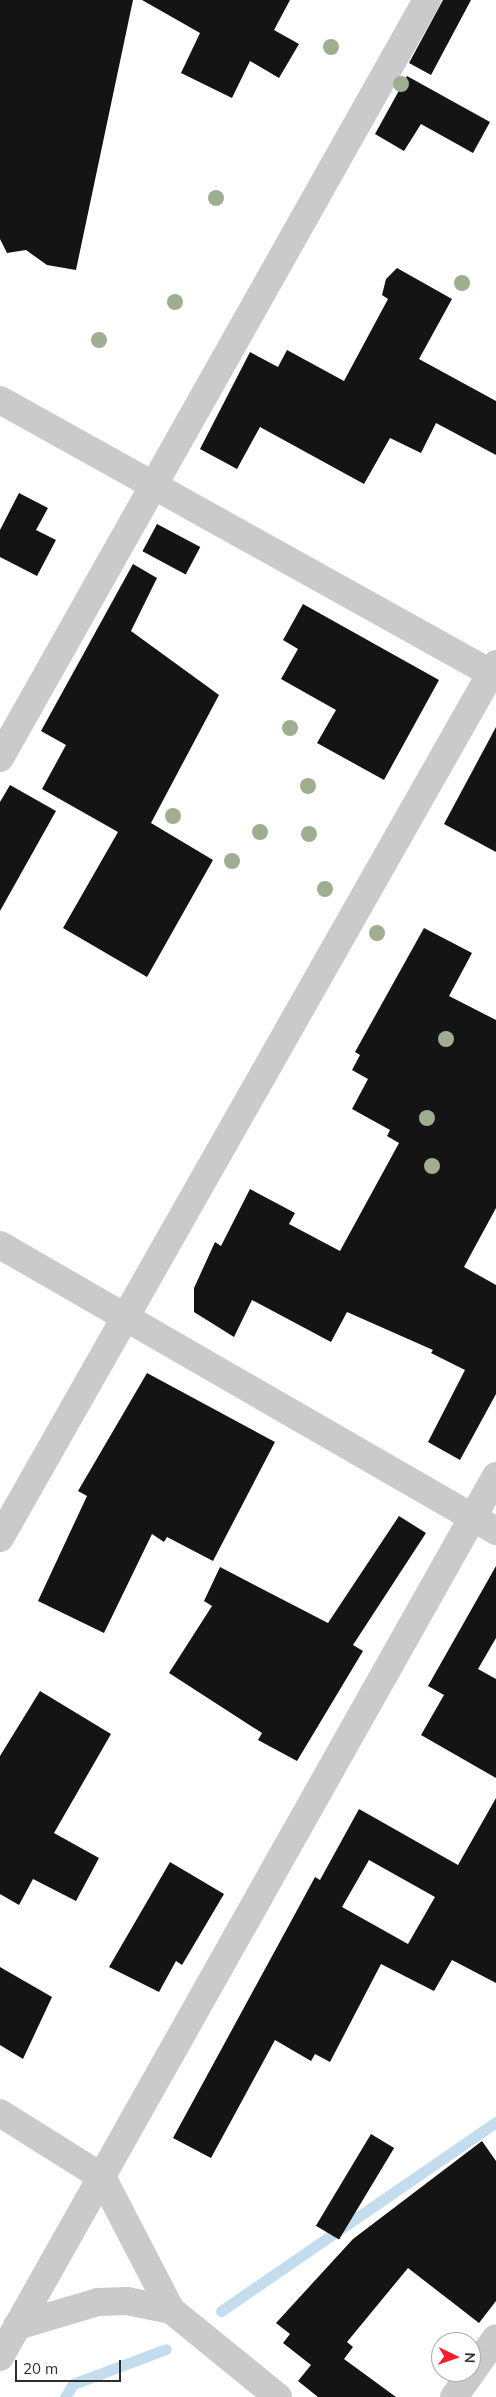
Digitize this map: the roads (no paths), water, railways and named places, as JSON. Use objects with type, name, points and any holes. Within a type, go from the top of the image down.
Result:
[{"type":"street","points":[[0,758],[427,0]]},
{"type":"street","points":[[0,400],[494,671],[0,1538]]},
{"type":"street","points":[[0,1245],[496,1531]]},
{"type":"street","points":[[0,2357],[496,1476]]},
{"type":"street","points":[[0,2113],[102,2176],[172,2310],[278,2397]]},
{"type":"street","points":[[17,2326],[98,2302],[127,2301],[172,2310]]},
{"type":"street","points":[[454,2397],[496,2338]]},
{"type":"waterway","points":[[221,2311],[496,2122]]},
{"type":"waterway","points":[[65,2397],[73,2384],[166,2349]]}]
